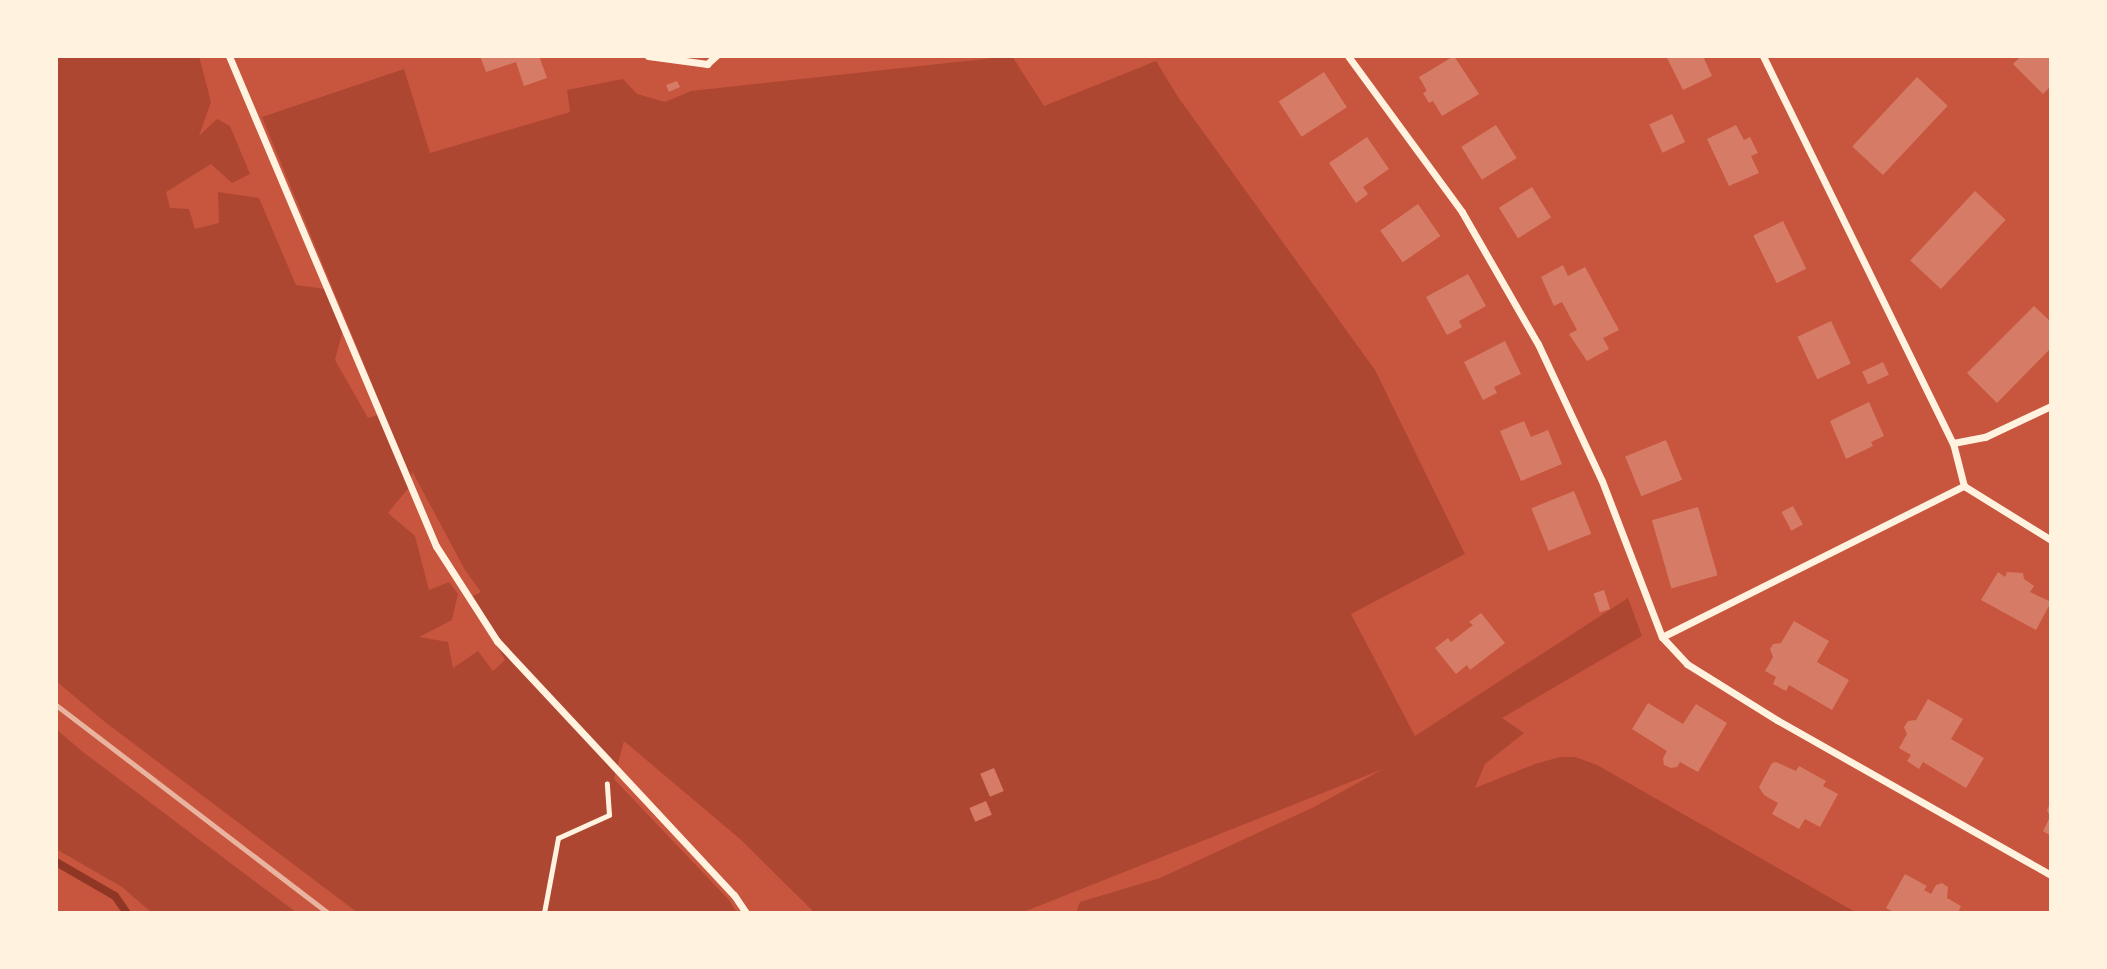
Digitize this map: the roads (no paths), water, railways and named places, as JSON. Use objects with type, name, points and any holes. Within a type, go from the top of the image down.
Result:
[{"type":"street","points":[[229,56],[436,546],[497,641],[734,895],[746,913]]},
{"type":"street","points":[[648,56],[707,64],[716,56]]},
{"type":"street","points":[[1348,56],[1462,212],[1538,344],[1602,481],[1662,637],[1687,664],[1777,720],[2051,875]]},
{"type":"street","points":[[1763,56],[1953,443],[1964,486],[2051,540]]},
{"type":"street","points":[[1953,443],[1985,436],[2051,406]]},
{"type":"street","points":[[1662,637],[1964,486]]},
{"type":"waterway","points":[[56,862],[115,896],[127,913]]},
{"type":"railway","points":[[56,705],[328,913]]}]
